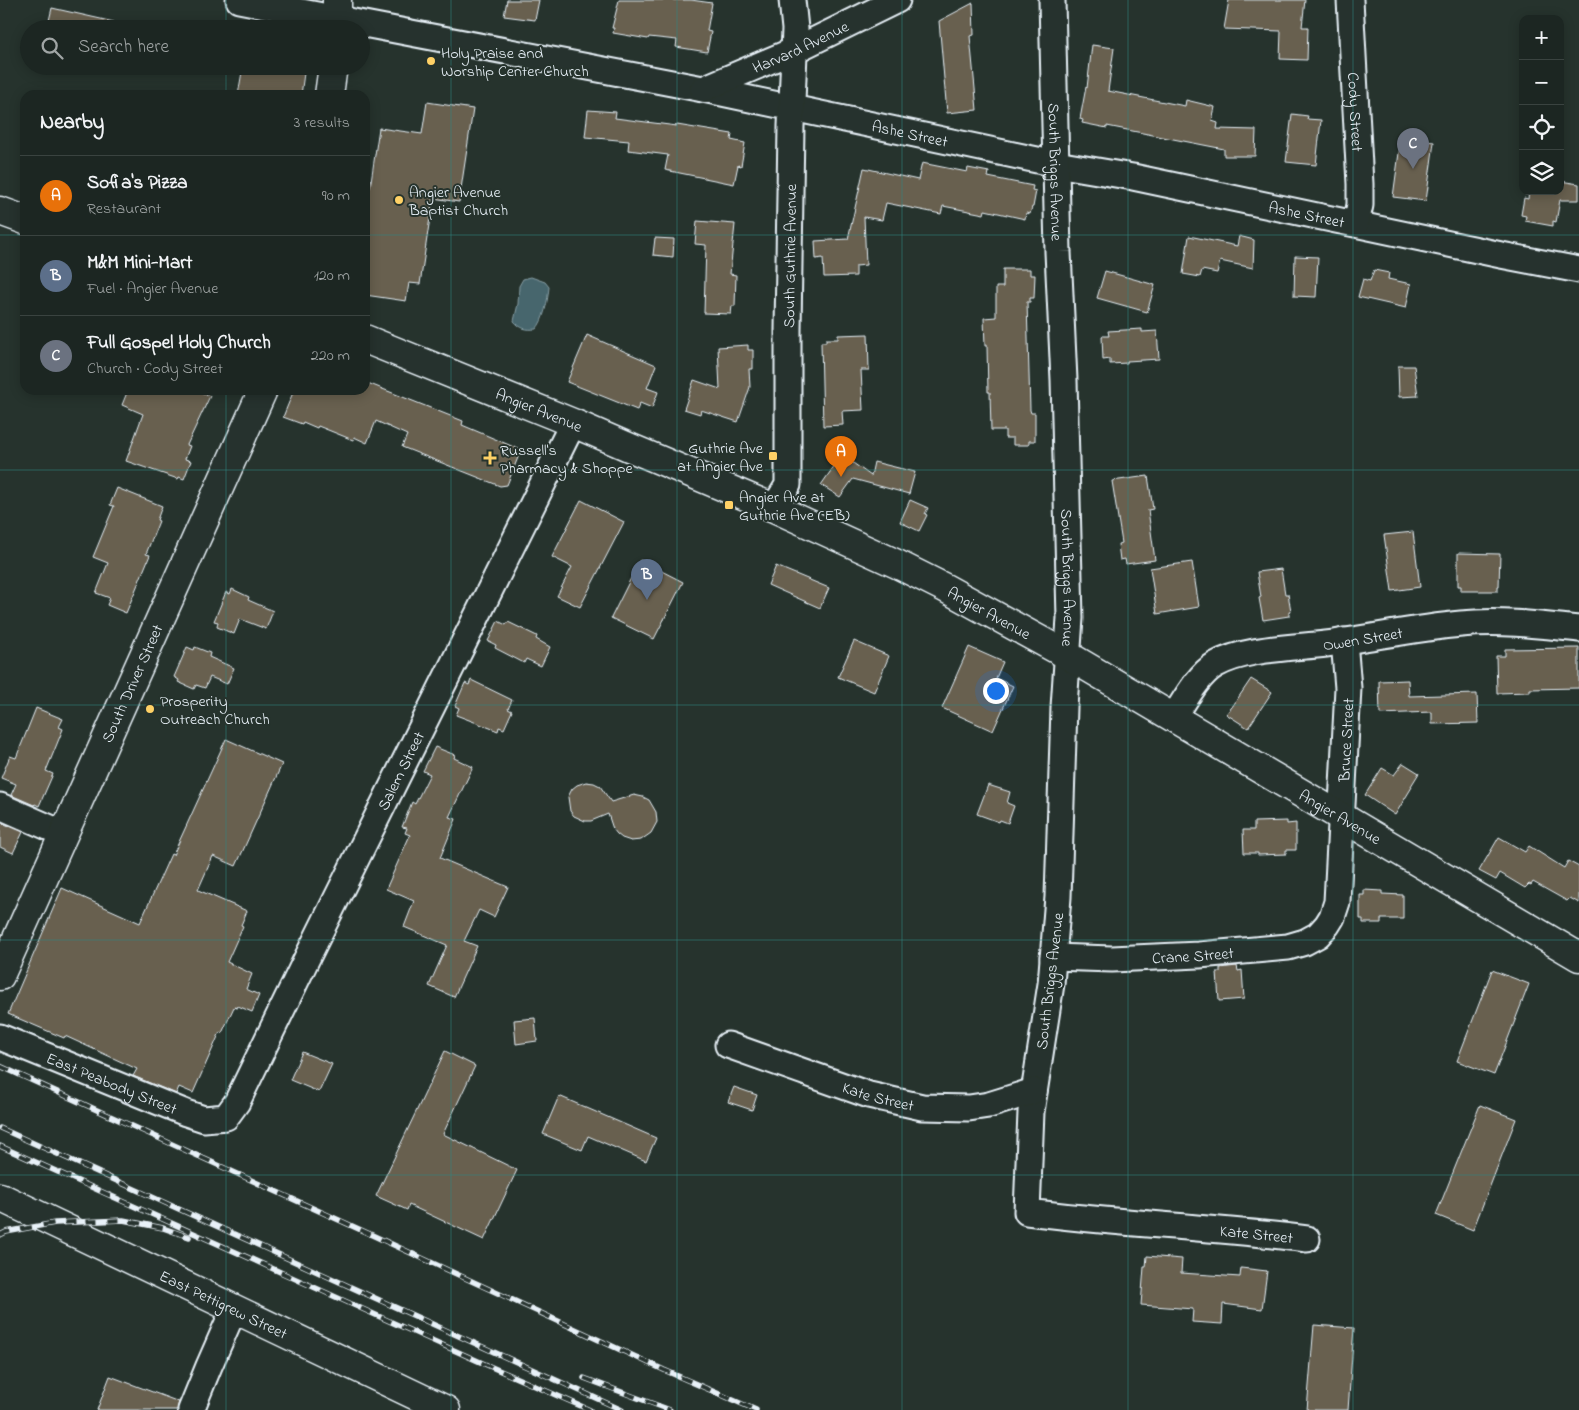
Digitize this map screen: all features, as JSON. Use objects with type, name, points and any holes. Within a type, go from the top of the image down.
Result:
[{"type":"main road","points":[[330,90],[332,75]]},
{"type":"main road","points":[[0,211],[20,218]]},
{"type":"main road","name":"Angier Avenue","points":[[370,341],[573,422],[774,508],[913,572],[1067,655],[1579,957]]},
{"type":"main road","name":"South Driver Street","points":[[0,976],[261,395]]},
{"type":"main road","name":"East Pettigrew Street","points":[[0,1197],[446,1410]]},
{"type":"street","name":"Ashe Street","points":[[239,0],[357,20]]},
{"type":"street","name":"South Guthrie Avenue","points":[[774,508],[788,485],[788,330],[792,108],[795,50],[792,0]]},
{"type":"street","name":"Harvard Avenue","points":[[703,89],[795,50],[897,0]]},
{"type":"street","name":"South Briggs Avenue","points":[[1027,1212],[1031,1112],[1052,984],[1058,897],[1064,707],[1070,618],[1052,0]]},
{"type":"street","name":"Cody Street","points":[[1350,0],[1360,184],[1360,205],[1356,223]]},
{"type":"street","name":"Ashe Street","points":[[370,23],[703,89],[1056,164],[1134,177],[1579,270]]},
{"type":"street","name":"Salem Street","points":[[226,1117],[237,1102],[573,422]]},
{"type":"street","name":"Owen Street","points":[[1173,718],[1203,675],[1214,666],[1248,653],[1462,624],[1540,625],[1579,629]]},
{"type":"street","name":"Bruce Street","points":[[1327,925],[1337,902],[1348,688],[1344,641]]},
{"type":"street","points":[[0,806],[64,834]]},
{"type":"street","name":"Crane Street","points":[[1053,957],[1112,960],[1288,947],[1305,942],[1318,935],[1327,925]]},
{"type":"street","name":"East Peabody Street","points":[[0,1037],[204,1120],[226,1117]]},
{"type":"street","name":"Kate Street","points":[[728,1045],[869,1095],[922,1107],[968,1108],[989,1105],[1034,1091]]},
{"type":"street","name":"Kate Street","points":[[1027,1212],[1250,1232],[1306,1239]]},
{"type":"street","points":[[191,1410],[234,1309]]},
{"type":"water","points":[[531,277],[545,282],[549,287],[547,303],[536,329],[521,327],[514,321],[518,304],[519,286],[523,279]]},
{"type":"building","points":[[507,0],[539,0],[535,20],[504,16]]},
{"type":"building","points":[[619,0],[691,0],[712,3],[707,31],[711,32],[707,52],[676,47],[677,40],[649,37],[648,39],[613,33],[614,28],[612,28]]},
{"type":"building","points":[[1229,0],[1305,0],[1302,27],[1308,27],[1307,60],[1280,59],[1281,31],[1224,29]]},
{"type":"building","points":[[973,3],[974,35],[970,36],[977,110],[947,113],[939,21]]},
{"type":"building","points":[[52,8],[105,20],[49,20]]},
{"type":"building","points":[[1092,45],[1114,48],[1108,91],[1185,106],[1186,100],[1215,107],[1212,121],[1218,123],[1217,129],[1256,130],[1255,156],[1224,156],[1224,149],[1107,126],[1107,128],[1082,123],[1083,120],[1080,119],[1087,88]]},
{"type":"building","points":[[241,75],[304,75],[302,90],[239,90]]},
{"type":"building","name":"Angier Avenue Baptist Church","points":[[427,102],[473,109],[459,202],[433,198],[420,284],[409,283],[406,301],[370,296],[370,188],[379,128],[422,134]]},
{"type":"building","points":[[588,110],[616,112],[615,118],[732,134],[731,140],[745,143],[741,166],[738,165],[734,184],[665,170],[668,155],[628,150],[629,141],[585,137]]},
{"type":"building","points":[[1292,114],[1308,116],[1307,119],[1321,120],[1316,165],[1286,162]]},
{"type":"building","points":[[1401,138],[1434,142],[1426,201],[1393,197]]},
{"type":"building","points":[[922,163],[967,172],[968,168],[989,172],[988,177],[1033,186],[1032,190],[1036,191],[1030,214],[1026,213],[1025,219],[985,210],[984,214],[943,206],[941,214],[886,203],[882,220],[864,217],[866,265],[856,266],[856,276],[824,277],[823,258],[816,259],[815,241],[848,239],[864,168],[918,180]]},
{"type":"building","points":[[1564,182],[1579,184],[1579,200],[1560,200],[1556,222],[1553,221],[1553,226],[1525,221],[1526,216],[1521,215],[1524,198],[1528,199],[1528,195],[1564,195]]},
{"type":"building","points":[[697,221],[735,224],[730,274],[736,275],[735,306],[732,306],[731,314],[704,313],[706,245],[695,244]]},
{"type":"building","points":[[1189,236],[1237,246],[1239,236],[1254,240],[1253,268],[1220,261],[1217,273],[1202,270],[1200,277],[1183,274]]},
{"type":"building","points":[[655,238],[674,239],[673,257],[653,255]]},
{"type":"building","points":[[1295,256],[1318,257],[1316,297],[1294,296]]},
{"type":"building","points":[[1003,269],[1030,269],[1030,275],[1035,275],[1034,298],[1030,298],[1030,302],[1027,302],[1030,410],[1031,413],[1035,413],[1035,441],[1029,441],[1029,445],[1013,445],[1013,438],[1005,438],[1005,430],[991,430],[984,318],[996,317],[996,287],[1003,287]]},
{"type":"building","points":[[1374,270],[1389,273],[1388,279],[1411,284],[1406,308],[1358,297],[1363,279],[1370,281]]},
{"type":"building","points":[[1105,271],[1155,285],[1147,312],[1097,298]]},
{"type":"building","points":[[1142,329],[1142,332],[1157,331],[1159,359],[1110,364],[1110,359],[1103,360],[1102,336],[1109,336],[1108,331]]},
{"type":"building","points":[[868,334],[869,370],[861,370],[863,410],[842,411],[843,425],[823,426],[821,342],[826,342],[826,339],[838,339],[838,335]]},
{"type":"building","points":[[587,335],[656,365],[647,388],[658,392],[652,408],[640,403],[637,410],[567,382]]},
{"type":"building","points":[[748,345],[748,350],[753,350],[753,369],[749,369],[750,387],[738,422],[701,410],[700,414],[684,409],[694,380],[720,389],[718,347]]},
{"type":"building","points":[[1398,366],[1414,366],[1418,396],[1399,397]]},
{"type":"building","points":[[370,384],[463,421],[462,425],[521,450],[507,485],[500,486],[402,447],[407,435],[376,421],[367,443],[354,437],[353,440],[318,426],[317,428],[283,417],[292,395],[370,395]]},
{"type":"building","points":[[126,395],[210,396],[187,445],[190,446],[185,459],[191,461],[184,479],[179,477],[178,479],[126,461],[143,414],[122,405]]},
{"type":"building","points":[[842,455],[871,476],[874,462],[915,472],[909,494],[853,479],[840,497],[821,485]]},
{"type":"building","points":[[1148,476],[1153,509],[1148,510],[1155,560],[1126,564],[1125,559],[1120,560],[1118,544],[1122,543],[1112,481]]},
{"type":"building","points":[[117,488],[162,506],[157,520],[159,521],[146,554],[150,555],[126,613],[107,605],[110,598],[96,593],[108,563],[93,557],[114,506],[110,505]]},
{"type":"building","points":[[581,500],[624,522],[580,607],[557,596],[572,567],[552,557]]},
{"type":"building","points":[[910,500],[928,508],[925,514],[927,515],[919,531],[900,522]]},
{"type":"building","points":[[1413,532],[1420,587],[1392,591],[1384,535]]},
{"type":"building","points":[[1458,553],[1500,554],[1498,591],[1461,591],[1461,586],[1458,586]]},
{"type":"building","points":[[640,560],[683,582],[654,639],[611,618]]},
{"type":"building","points":[[1192,562],[1199,607],[1157,614],[1150,568]]},
{"type":"building","points":[[776,566],[829,588],[820,608],[768,585]]},
{"type":"building","points":[[1281,569],[1285,594],[1288,594],[1291,611],[1289,616],[1263,620],[1257,572]]},
{"type":"building","points":[[232,589],[249,597],[248,600],[273,611],[266,629],[240,619],[234,634],[217,627],[218,622],[214,621],[226,592],[230,594]]},
{"type":"building","points":[[498,621],[506,625],[508,622],[537,636],[536,639],[550,647],[541,666],[526,659],[524,663],[495,648],[496,645],[488,641]]},
{"type":"building","points":[[854,641],[889,656],[874,692],[838,677]]},
{"type":"building","points":[[187,647],[194,650],[195,647],[210,653],[209,657],[234,668],[227,684],[210,677],[205,688],[196,685],[194,689],[178,682],[179,680],[174,677]]},
{"type":"building","points":[[969,647],[1003,662],[996,678],[1013,686],[993,731],[942,708]]},
{"type":"building","points":[[1579,648],[1579,688],[1530,689],[1530,692],[1497,693],[1496,656],[1505,656],[1505,649]]},
{"type":"building","points":[[1251,679],[1272,692],[1248,728],[1226,714]]},
{"type":"building","points":[[471,680],[512,700],[508,709],[512,711],[504,729],[499,727],[498,731],[456,715],[459,708],[455,706],[465,683],[469,685]]},
{"type":"building","points":[[1408,680],[1409,696],[1477,694],[1478,723],[1432,724],[1432,712],[1380,714],[1379,681]]},
{"type":"building","points":[[36,708],[63,719],[59,727],[63,729],[46,771],[53,774],[39,806],[11,795],[16,784],[1,778],[10,756],[16,758]]},
{"type":"building","points":[[226,739],[282,764],[236,866],[213,856],[198,890],[247,911],[241,925],[243,926],[227,962],[252,974],[246,989],[259,995],[252,1012],[238,1006],[237,1008],[234,1007],[222,1033],[220,1032],[193,1093],[179,1087],[176,1094],[133,1076],[137,1069],[65,1036],[64,1038],[8,1014],[62,888],[140,923]]},
{"type":"building","points":[[435,747],[455,755],[454,758],[473,767],[449,817],[456,819],[440,858],[508,887],[494,917],[479,910],[464,941],[477,946],[454,997],[429,986],[447,945],[404,927],[414,901],[386,889],[410,835],[405,833],[407,828],[402,827],[412,802],[415,804],[430,774],[423,771]]},
{"type":"building","points":[[1403,763],[1419,773],[1395,815],[1365,795],[1382,768],[1394,775]]},
{"type":"building","points":[[586,782],[600,786],[611,802],[634,795],[649,800],[656,812],[657,822],[651,833],[641,840],[631,841],[617,834],[613,829],[608,814],[591,821],[585,821],[574,816],[570,811],[568,797],[572,789]]},
{"type":"building","points":[[988,785],[1010,792],[1007,803],[1014,806],[1008,823],[1000,820],[999,822],[977,814]]},
{"type":"building","points":[[1287,821],[1287,824],[1296,823],[1296,850],[1286,850],[1286,854],[1258,855],[1258,853],[1244,853],[1243,830],[1254,830],[1254,822]]},
{"type":"building","points":[[0,822],[23,832],[13,853],[0,847]]},
{"type":"building","points":[[1499,837],[1525,852],[1529,846],[1564,868],[1568,861],[1579,867],[1579,903],[1570,898],[1567,901],[1533,882],[1525,888],[1500,873],[1496,880],[1479,871]]},
{"type":"building","points":[[1364,890],[1382,891],[1382,894],[1403,895],[1403,919],[1381,919],[1381,923],[1363,923],[1363,919],[1360,919],[1360,895],[1364,895]]},
{"type":"building","points":[[1237,966],[1238,971],[1242,970],[1244,999],[1219,1001],[1217,972],[1220,972],[1220,968]]},
{"type":"building","points":[[1492,970],[1529,984],[1494,1075],[1457,1061]]},
{"type":"building","points":[[535,1018],[537,1041],[516,1044],[514,1020]]},
{"type":"building","points":[[445,1051],[475,1066],[443,1134],[517,1170],[484,1240],[409,1205],[407,1210],[376,1196]]},
{"type":"building","points":[[302,1052],[332,1064],[319,1092],[290,1080]]},
{"type":"building","points":[[734,1087],[757,1095],[752,1110],[728,1102]]},
{"type":"building","points":[[559,1096],[656,1138],[646,1161],[588,1136],[582,1150],[543,1134]]},
{"type":"building","points":[[1480,1105],[1516,1119],[1473,1230],[1436,1215]]},
{"type":"building","points":[[1147,1256],[1182,1259],[1181,1273],[1240,1277],[1241,1268],[1267,1271],[1262,1309],[1223,1304],[1222,1324],[1192,1322],[1193,1309],[1141,1305],[1144,1267],[1146,1267]]},
{"type":"building","points":[[1314,1325],[1354,1328],[1348,1410],[1307,1410]]},
{"type":"building","points":[[110,1376],[179,1402],[177,1410],[97,1410]]},
{"type":"railway","points":[[0,1066],[664,1370],[756,1410]]},
{"type":"railway","points":[[0,1128],[622,1410]]},
{"type":"railway","points":[[0,1146],[590,1410]]},
{"type":"railway","points":[[0,1235],[6,1232],[55,1223],[123,1220],[163,1228],[189,1237]]},
{"type":"railway","points":[[584,1378],[670,1410]]},
{"type":"place","name":"Holy Praise and Worship Center Church","points":[[431,61]]},
{"type":"place","name":"Full Gospel Holy Church","points":[[1413,169]]},
{"type":"place","name":"Angier Avenue Baptist Church","points":[[399,200]]},
{"type":"place","name":"Guthrie Ave at Angier Ave","points":[[773,456]]},
{"type":"place","name":"Russell's Pharmacy & Shoppe","points":[[490,458]]},
{"type":"place","name":"Sofia's Pizza","points":[[841,477]]},
{"type":"place","name":"Angier Ave at Guthrie Ave (EB)","points":[[729,505]]},
{"type":"place","name":"M&M Mini-Mart","points":[[647,600]]},
{"type":"place","name":"Prosperity Outreach Church","points":[[150,709]]}]
